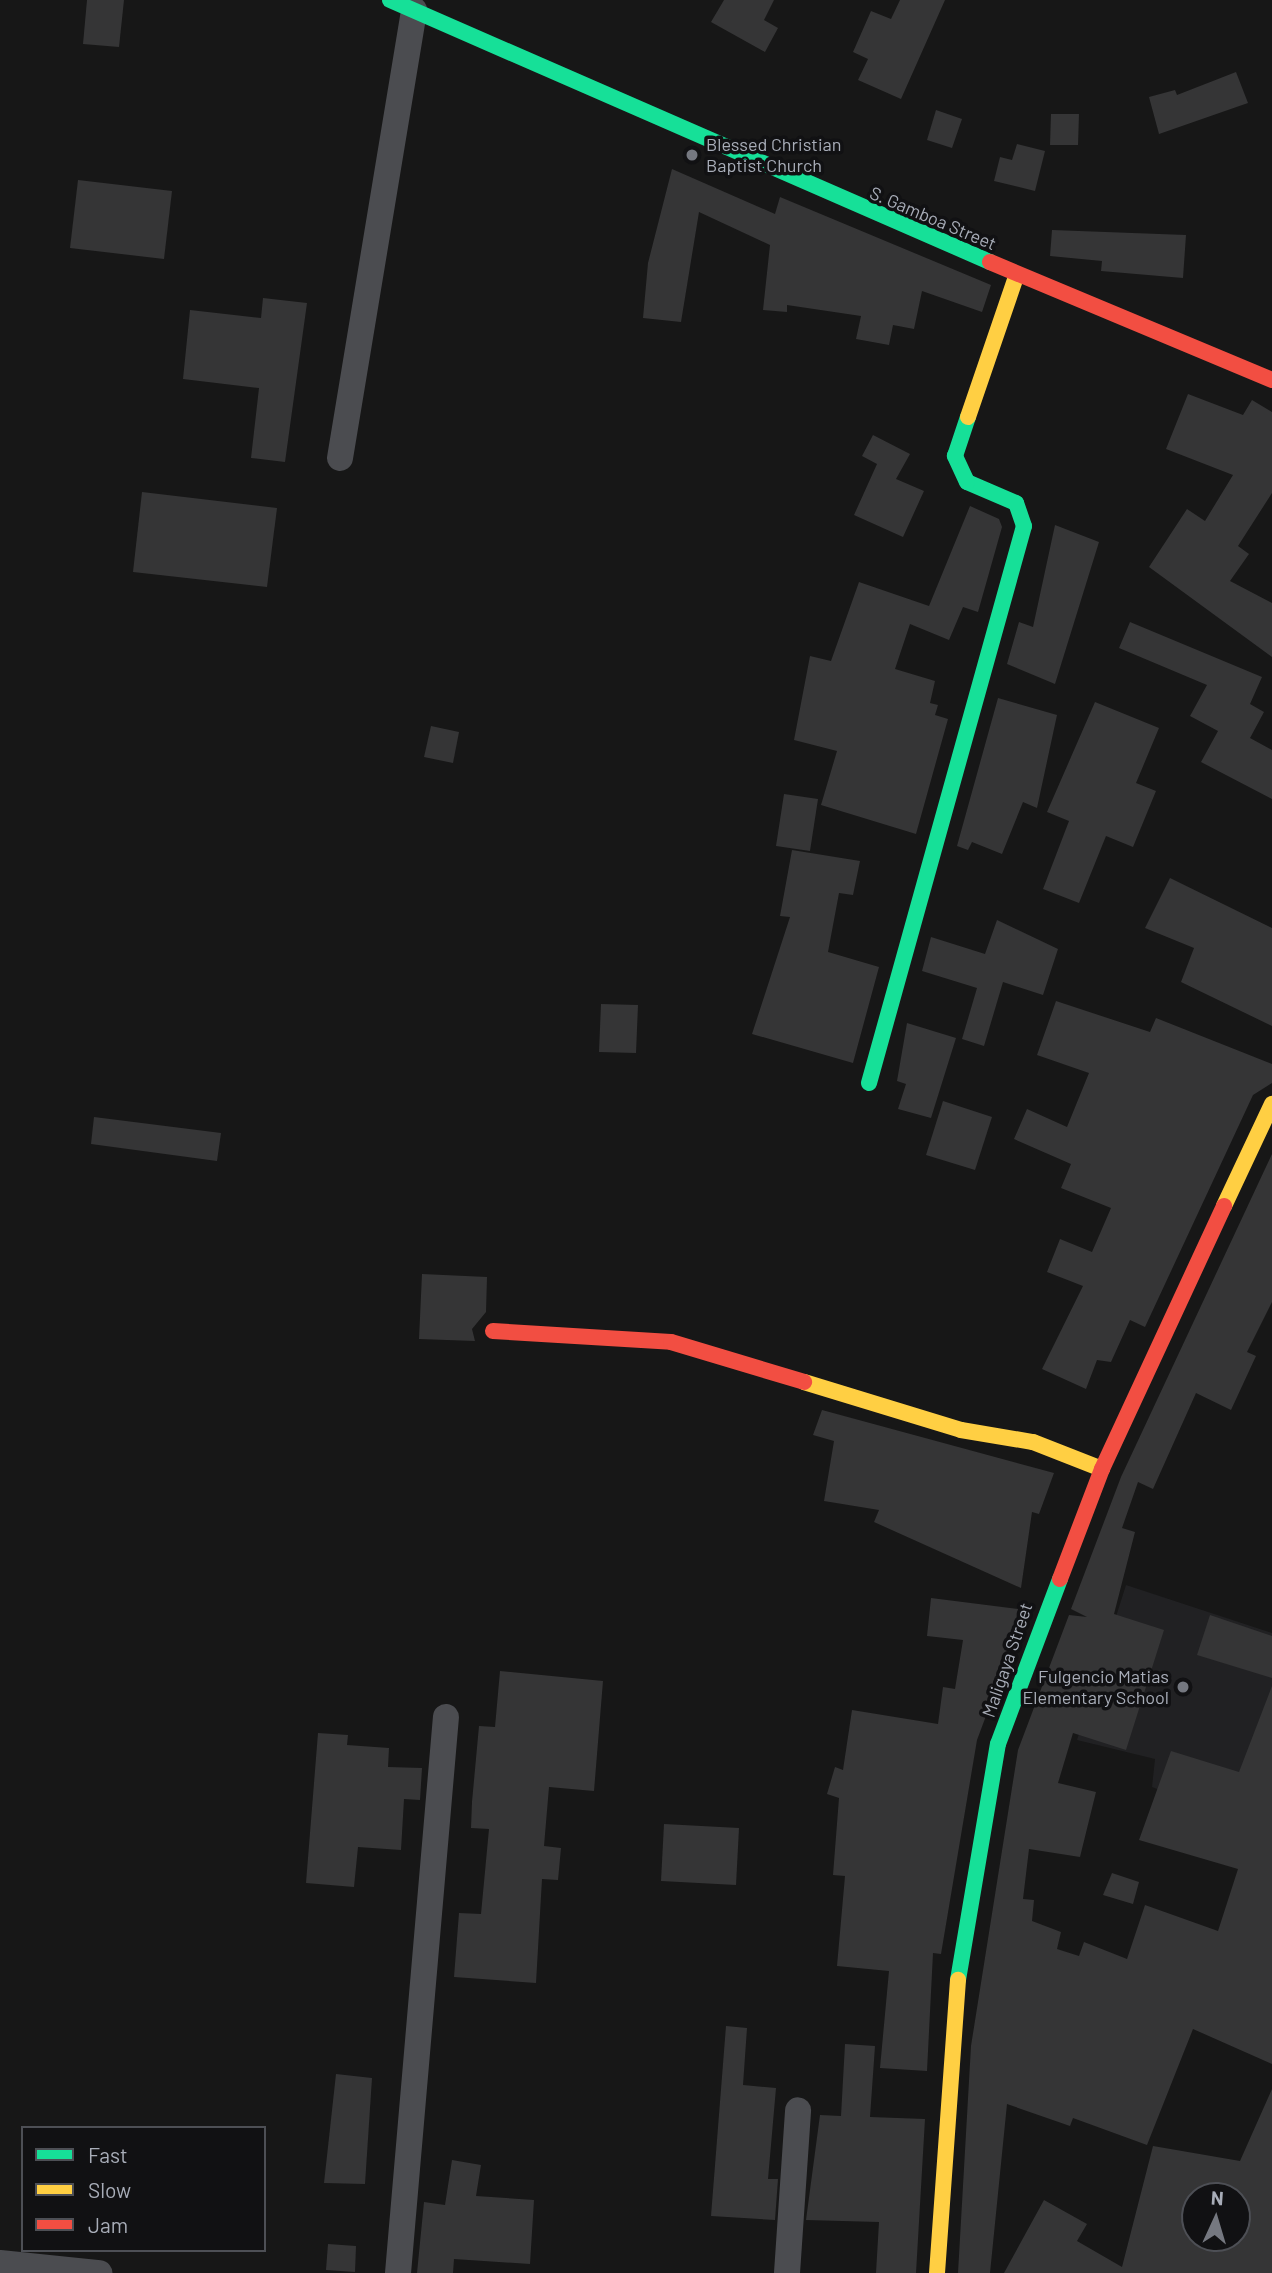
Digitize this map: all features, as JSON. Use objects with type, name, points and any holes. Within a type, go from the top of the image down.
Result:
[{"type":"street","name":"S. Gamboa Street","points":[[402,5],[1017,274],[1272,380]]},
{"type":"street","points":[[340,458],[402,5]]},
{"type":"street","points":[[869,1083],[1024,526],[1016,503],[967,482],[955,456],[1017,274]]},
{"type":"street","name":"Maligaya Street","points":[[937,2273],[951,2022],[998,1744],[1102,1469],[1272,1104]]},
{"type":"street","points":[[493,1331],[671,1342],[961,1430],[1033,1442],[1102,1469]]},
{"type":"street","points":[[397,2273],[446,1717]]},
{"type":"street","points":[[787,2273],[798,2110]]},
{"type":"street","points":[[0,2263],[99,2273]]},
{"type":"shaded area","name":"Fulgencio Matias Elementary School","points":[[1126,1585],[1272,1633],[1272,1833],[1152,1787],[1155,1759],[1077,1740]]},
{"type":"building","points":[[87,0],[124,0],[119,47],[83,44]]},
{"type":"building","points":[[724,0],[774,0],[764,20],[778,28],[765,52],[711,22]]},
{"type":"building","points":[[900,0],[945,0],[901,99],[858,80],[868,59],[853,52],[871,11],[891,19]]},
{"type":"building","points":[[1236,72],[1248,103],[1159,134],[1149,97],[1175,90],[1177,95]]},
{"type":"building","points":[[936,110],[962,119],[952,148],[927,140]]},
{"type":"building","points":[[1051,114],[1079,114],[1078,145],[1050,145]]},
{"type":"building","points":[[1017,144],[1045,151],[1035,191],[994,181],[1000,157],[1012,160]]},
{"type":"building","points":[[672,169],[775,214],[780,197],[991,285],[982,312],[922,291],[914,329],[893,325],[889,345],[856,339],[861,316],[787,305],[787,312],[763,310],[770,245],[699,212],[681,322],[643,318],[648,263]]},
{"type":"building","points":[[78,180],[172,191],[164,259],[70,248]]},
{"type":"building","points":[[1052,230],[1186,235],[1183,278],[1101,271],[1102,261],[1050,256]]},
{"type":"building","points":[[263,298],[307,303],[285,462],[251,458],[259,388],[183,379],[190,310],[261,318]]},
{"type":"building","points":[[1188,394],[1243,415],[1252,400],[1272,412],[1272,493],[1238,546],[1249,554],[1230,581],[1272,603],[1272,657],[1149,567],[1187,509],[1205,521],[1233,475],[1166,449]]},
{"type":"building","points":[[873,435],[910,454],[896,479],[924,491],[903,537],[854,515],[877,464],[862,456]]},
{"type":"building","points":[[142,492],[277,508],[267,587],[133,572]]},
{"type":"building","points":[[970,506],[999,519],[1002,527],[978,612],[963,607],[949,640],[910,624],[895,669],[935,681],[930,703],[938,705],[935,715],[948,719],[916,834],[821,805],[837,751],[794,740],[810,656],[831,661],[859,582],[929,606]]},
{"type":"building","points":[[1055,525],[1099,542],[1055,684],[1007,664],[1019,622],[1033,627]]},
{"type":"building","points":[[1130,622],[1262,677],[1250,704],[1264,712],[1250,738],[1272,750],[1272,799],[1201,762],[1218,731],[1190,716],[1207,685],[1119,648]]},
{"type":"building","points":[[998,698],[1057,715],[1037,808],[1023,802],[1002,854],[972,842],[968,850],[957,846]]},
{"type":"building","points":[[1095,702],[1159,728],[1136,783],[1156,791],[1133,847],[1106,836],[1079,903],[1043,889],[1069,821],[1047,812]]},
{"type":"building","points":[[431,726],[459,732],[453,763],[424,757]]},
{"type":"building","points":[[784,794],[818,799],[810,851],[776,846]]},
{"type":"building","points":[[792,850],[860,861],[853,895],[839,893],[828,952],[879,967],[853,1063],[752,1034],[790,917],[780,916]]},
{"type":"building","points":[[1170,878],[1272,928],[1272,1026],[1181,982],[1194,948],[1145,928]]},
{"type":"building","points":[[997,920],[1058,949],[1043,995],[1003,982],[984,1046],[962,1039],[977,988],[922,971],[931,937],[985,954]]},
{"type":"building","points":[[1056,1001],[1150,1032],[1156,1018],[1272,1064],[1272,1083],[1253,1095],[1145,1327],[1130,1320],[1111,1362],[1097,1360],[1086,1389],[1042,1369],[1083,1286],[1047,1272],[1060,1239],[1092,1252],[1111,1208],[1061,1188],[1071,1164],[1014,1139],[1027,1109],[1067,1127],[1089,1073],[1037,1055]]},
{"type":"building","points":[[601,1004],[638,1005],[636,1053],[599,1052]]},
{"type":"building","points":[[907,1023],[956,1038],[931,1118],[898,1109],[906,1084],[897,1081]]},
{"type":"building","points":[[943,1101],[992,1117],[975,1170],[926,1155]]},
{"type":"building","points":[[94,1117],[221,1133],[217,1161],[91,1144]]},
{"type":"building","points":[[1272,1154],[1272,1302],[1247,1352],[1256,1356],[1231,1410],[1196,1393],[1153,1489],[1138,1482],[1122,1528],[1135,1532],[1114,1614],[1164,1630],[1126,1750],[1073,1733],[1058,1783],[1096,1792],[1080,1857],[1029,1849],[1023,1899],[1034,1900],[1032,1921],[1061,1932],[1057,1949],[1079,1956],[1084,1942],[1127,1959],[1145,1905],[1218,1931],[1238,1869],[1139,1840],[1171,1751],[1239,1772],[1272,1686],[1272,2064],[1193,2029],[1147,2145],[1073,2118],[1070,2126],[1007,2104],[990,2273],[958,2273],[971,2046],[1018,1750],[1069,1615],[1087,1617],[1071,1609],[1121,1477]]},
{"type":"building","points":[[422,1274],[487,1277],[486,1312],[472,1329],[475,1341],[419,1339]]},
{"type":"building","points":[[822,1410],[1054,1473],[1039,1514],[1032,1512],[1021,1588],[874,1522],[879,1510],[824,1501],[834,1441],[813,1435]]},
{"type":"building","points":[[931,1598],[1018,1609],[1011,1649],[977,1740],[941,1954],[933,1953],[927,2071],[880,2068],[889,1971],[837,1966],[845,1876],[833,1875],[839,1798],[827,1794],[835,1767],[843,1770],[852,1710],[938,1724],[943,1687],[955,1689],[963,1640],[927,1636]]},
{"type":"building","points":[[1210,1615],[1272,1636],[1272,1678],[1197,1655]]},
{"type":"building","points":[[500,1671],[603,1681],[594,1791],[549,1787],[544,1846],[561,1848],[558,1880],[542,1879],[536,1983],[454,1977],[459,1913],[481,1914],[489,1829],[471,1828],[472,1802],[479,1726],[495,1727]]},
{"type":"building","points":[[318,1733],[348,1735],[347,1745],[389,1748],[388,1767],[422,1768],[420,1800],[404,1799],[401,1850],[358,1847],[354,1887],[306,1883]]},
{"type":"building","points":[[664,1824],[739,1828],[736,1885],[661,1881]]},
{"type":"building","points":[[1112,1873],[1139,1882],[1133,1904],[1103,1895]]},
{"type":"building","points":[[726,2026],[747,2028],[743,2085],[776,2088],[768,2179],[778,2179],[775,2220],[711,2216]]},
{"type":"building","points":[[845,2044],[875,2046],[870,2117],[925,2119],[916,2273],[876,2273],[879,2222],[806,2220],[820,2115],[841,2116]]},
{"type":"building","points":[[336,2074],[372,2078],[365,2184],[324,2183]]},
{"type":"building","points":[[1272,2089],[1272,2273],[1004,2273],[1044,2200],[1087,2224],[1077,2241],[1122,2267],[1153,2146],[1240,2161]]},
{"type":"building","points":[[452,2160],[481,2165],[476,2196],[534,2200],[530,2264],[454,2259],[453,2273],[417,2273],[424,2202],[445,2205]]},
{"type":"building","points":[[328,2244],[356,2246],[355,2272],[326,2270]]},
{"type":"traffic: fast","points":[[390,0],[990,262]]},
{"type":"traffic: fast","points":[[869,1083],[1024,526],[1016,503],[967,482],[955,456],[968,417]]},
{"type":"traffic: fast","points":[[958,1980],[998,1744],[1060,1579]]},
{"type":"traffic: slow","points":[[968,417],[1017,274]]},
{"type":"traffic: slow","points":[[1224,1206],[1272,1104]]},
{"type":"traffic: slow","points":[[804,1382],[961,1430],[1033,1442],[1102,1469]]},
{"type":"traffic: slow","points":[[937,2273],[958,1980]]},
{"type":"traffic: jam","points":[[990,262],[1272,380]]},
{"type":"traffic: jam","points":[[1060,1579],[1102,1469],[1224,1206]]},
{"type":"traffic: jam","points":[[493,1331],[671,1342],[804,1382]]},
{"type":"place","name":"Blessed Christian Baptist Church","points":[[692,155]]},
{"type":"place","name":"Fulgencio Matias Elementary School","points":[[1183,1687]]}]
